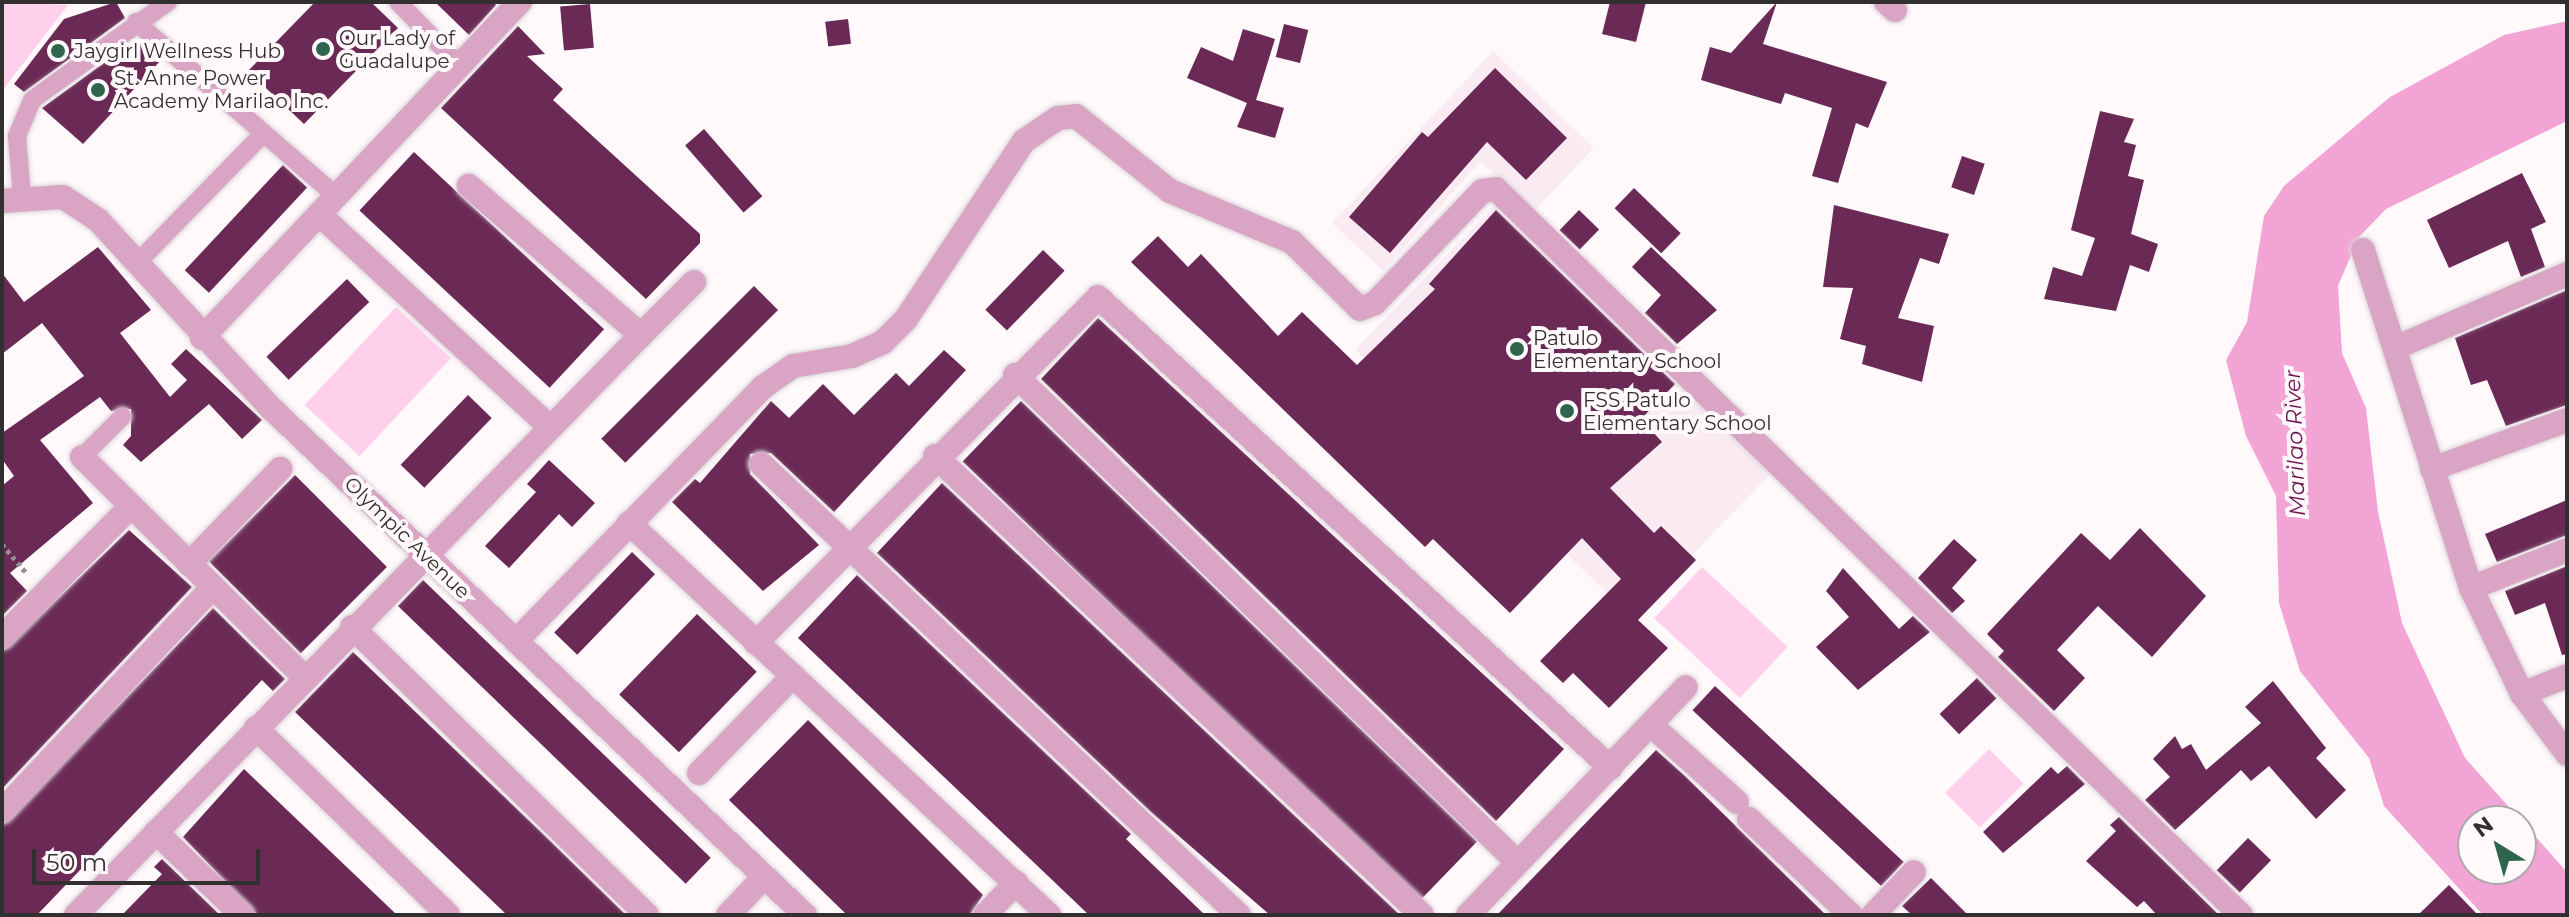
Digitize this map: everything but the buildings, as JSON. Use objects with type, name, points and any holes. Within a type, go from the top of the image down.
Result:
[{"type":"street","points":[[202,338],[520,2]]},
{"type":"street","points":[[516,641],[763,387],[793,366],[852,356],[883,342],[906,319],[1024,141],[1058,118],[1076,116],[1100,130],[1170,191],[1292,242],[1360,309],[1493,187],[2241,915]]},
{"type":"street","points":[[469,186],[641,335]]},
{"type":"street","name":"Olympic Avenue","points":[[12,199],[63,197],[81,206],[202,338],[423,553],[805,915]]},
{"type":"street","points":[[319,214],[549,426]]},
{"type":"street","points":[[2363,250],[2397,347],[2471,588],[2522,694],[2567,754]]},
{"type":"street","points":[[2397,347],[2567,274]]},
{"type":"street","points":[[76,915],[423,553],[694,282]]},
{"type":"street","points":[[756,643],[847,544],[1015,375],[1101,298],[1611,768]]},
{"type":"street","points":[[1015,375],[1517,862]]},
{"type":"street","points":[[2432,469],[2567,420]]},
{"type":"street","points":[[935,456],[1422,915]]},
{"type":"street","points":[[82,457],[304,677]]},
{"type":"street","points":[[761,464],[1239,915]]},
{"type":"street","points":[[189,564],[280,469]]},
{"type":"street","points":[[2,637],[131,506]]},
{"type":"street","points":[[629,523],[1049,915]]},
{"type":"street","points":[[2471,588],[2567,550]]},
{"type":"street","points":[[2,811],[213,587]]},
{"type":"street","points":[[352,627],[647,915]]},
{"type":"street","points":[[699,773],[793,676]]},
{"type":"street","points":[[2522,694],[2567,676]]},
{"type":"street","points":[[1468,915],[1686,687]]},
{"type":"street","points":[[1652,726],[1851,915]]},
{"type":"street","points":[[256,728],[448,915]]},
{"type":"street","points":[[156,832],[242,915]]},
{"type":"street","points":[[1873,915],[1914,872]]},
{"type":"street","points":[[728,915],[764,877]]},
{"type":"street","points":[[985,915],[1016,883]]},
{"type":"lane","points":[[12,199],[17,136],[26,108],[136,22],[168,2]]},
{"type":"lane","points":[[398,2],[460,66]]},
{"type":"lane","points":[[136,22],[261,136],[336,196]]},
{"type":"lane","points":[[136,264],[261,136]]},
{"type":"lane","points":[[82,457],[122,417]]},
{"type":"path","points":[[2,544],[44,594]]},
{"type":"shaded area","points":[[2,2],[68,5],[2,91]]},
{"type":"shaded area","points":[[1493,51],[1594,148],[1535,210],[1480,162],[1383,271],[1332,223]]},
{"type":"shaded area","name":"FSS Patulo Elementary School","points":[[1497,203],[1774,470],[1632,617],[1355,350]]},
{"type":"shaded area","points":[[396,307],[451,358],[359,456],[305,405]]},
{"type":"shaded area","points":[[1702,567],[1788,647],[1740,698],[1654,618]]},
{"type":"shaded area","points":[[1989,749],[2024,784],[1980,827],[1945,793]]},
{"type":"water","name":"Marilao River","points":[[2567,21],[2567,121],[2386,209],[2359,237],[2338,286],[2342,353],[2366,408],[2378,512],[2402,623],[2465,758],[2507,805],[2457,805],[2457,885],[2537,885],[2537,838],[2567,872],[2567,915],[2483,915],[2384,806],[2369,758],[2300,671],[2279,603],[2276,496],[2246,436],[2226,360],[2247,322],[2264,216],[2284,186],[2390,97],[2504,35]]},
{"type":"place","name":"Our Lady of Guadalupe","points":[[323,49]]},
{"type":"place","name":"Jaygirl Wellness Hub","points":[[58,51]]},
{"type":"place","name":"St. Anne Power Academy Marilao Inc.","points":[[98,90]]},
{"type":"place","name":"Patulo Elementary School","points":[[1517,349]]},
{"type":"place","name":"FSS Patulo Elementary School","points":[[1567,411]]}]
